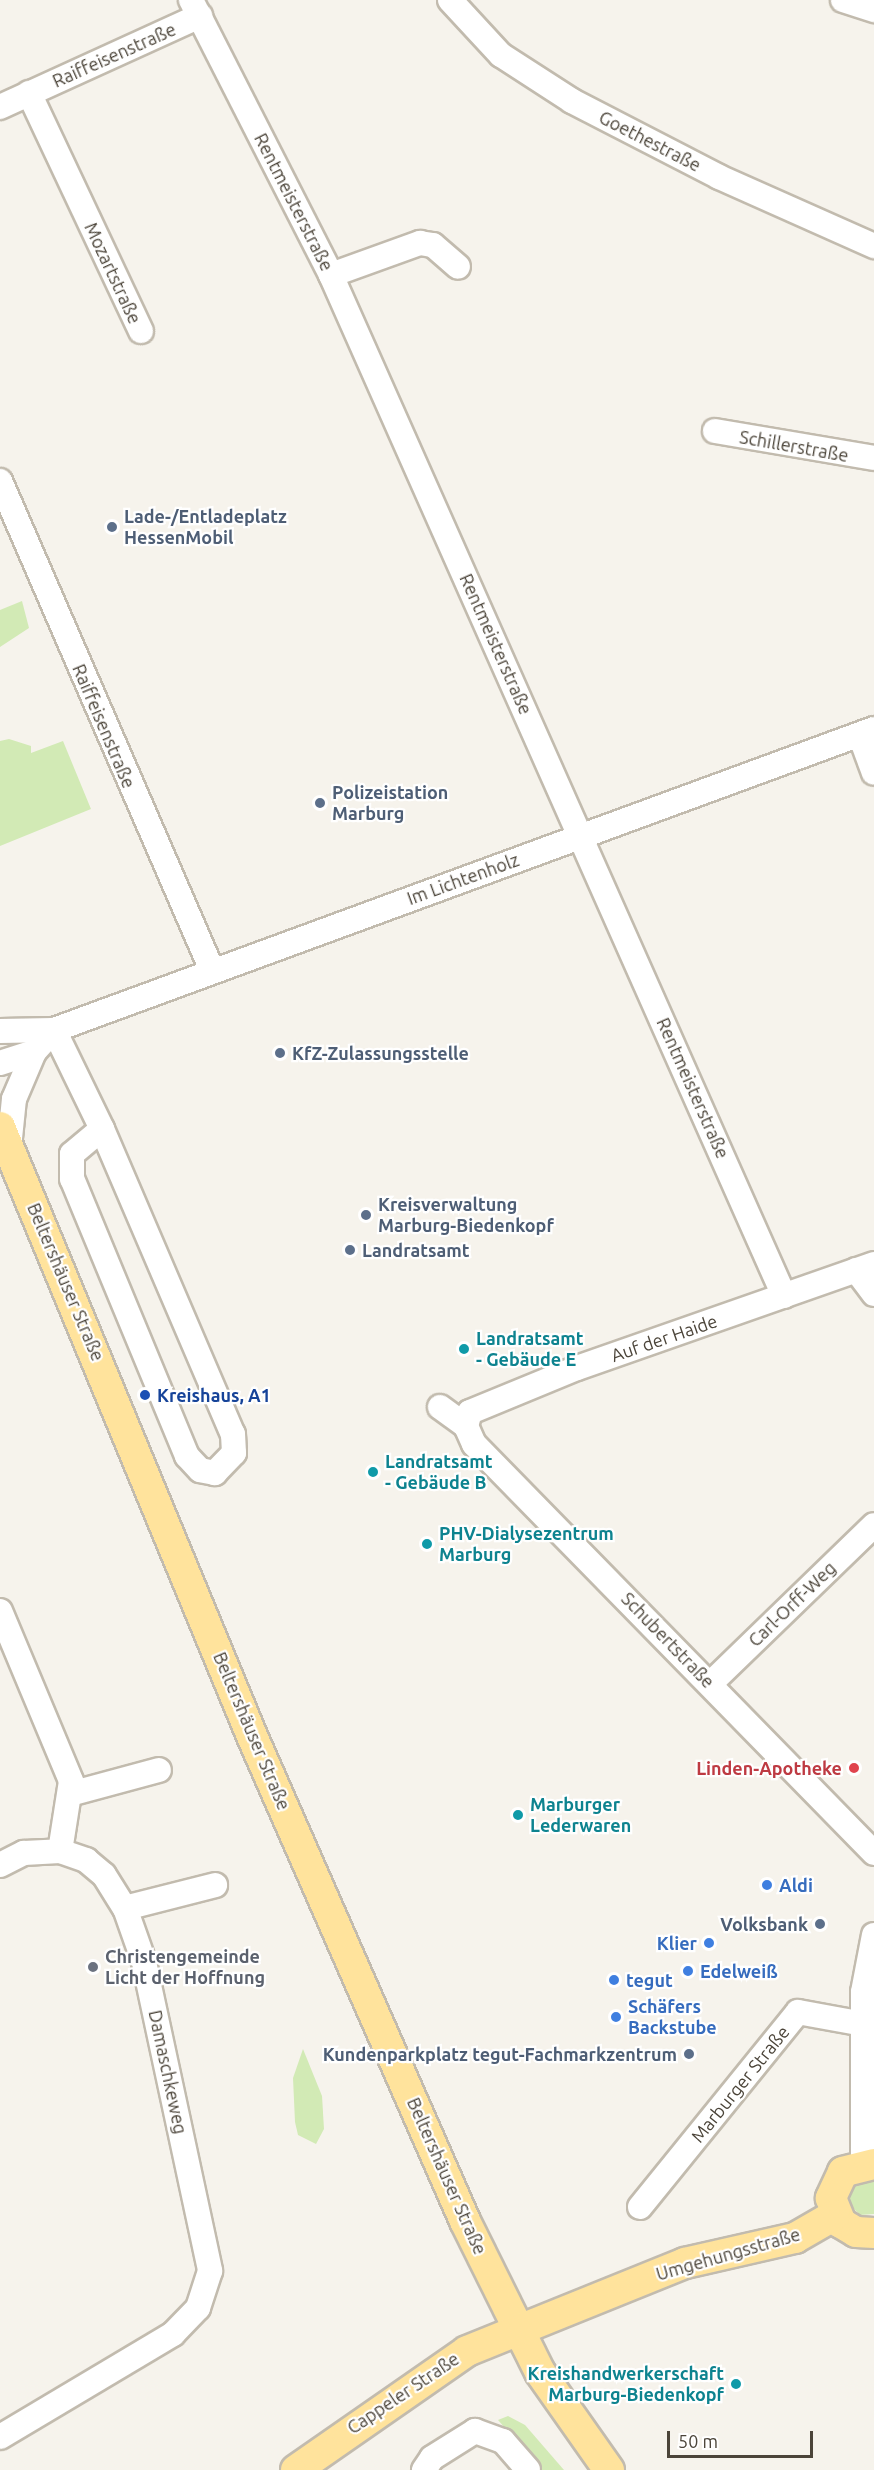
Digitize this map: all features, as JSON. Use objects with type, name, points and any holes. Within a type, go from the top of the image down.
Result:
[{"type":"main road","name":"Beltershäuser Straße","points":[[4,1138],[359,1983],[540,2373],[609,2470]]},
{"type":"main road","points":[[869,2164],[837,2178],[831,2198],[835,2215],[849,2229],[874,2233]]},
{"type":"main road","name":"Umgehungsstraße","points":[[518,2329],[685,2263],[795,2238],[835,2215]]},
{"type":"main road","name":"Cappeler Straße","points":[[296,2470],[458,2356],[518,2329]]},
{"type":"street","name":"Goethestraße","points":[[450,0],[501,55],[572,101],[719,177],[874,246]]},
{"type":"street","points":[[843,0],[874,10]]},
{"type":"street","name":"Raiffeisenstraße","points":[[0,107],[195,8]]},
{"type":"street","name":"Rentmeisterstraße","points":[[195,8],[331,275],[583,836],[784,1296]]},
{"type":"street","name":"Raiffeisenstraße","points":[[29,93],[86,216]]},
{"type":"street","name":"Mozartstraße","points":[[86,216],[141,331]]},
{"type":"street","points":[[331,275],[420,243],[433,245],[458,267]]},
{"type":"street","name":"Schillerstraße","points":[[715,431],[874,458]]},
{"type":"street","name":"Raiffeisenstraße","points":[[0,481],[211,969]]},
{"type":"street","points":[[867,732],[874,773]]},
{"type":"street","name":"Im Lichtenholz","points":[[0,1031],[54,1030],[211,969],[867,732]]},
{"type":"street","points":[[54,1030],[102,1129],[232,1434],[234,1452],[216,1473],[200,1470],[187,1456],[72,1179],[72,1154],[102,1129]]},
{"type":"street","name":"Im Lichtenholz","points":[[4,1138],[14,1099],[34,1052],[54,1030]]},
{"type":"street","name":"Im Lichtenholz","points":[[0,1063],[34,1052]]},
{"type":"street","points":[[865,1267],[874,1294]]},
{"type":"street","name":"Auf der Haide","points":[[466,1426],[470,1412],[566,1372],[865,1267]]},
{"type":"street","points":[[440,1407],[466,1426]]},
{"type":"street","name":"Schubertstraße","points":[[466,1426],[474,1444],[874,1853]]},
{"type":"street","name":"Carl-Orff-Weg","points":[[710,1684],[874,1525]]},
{"type":"street","points":[[0,1611],[50,1724],[70,1794],[60,1851],[24,1853],[0,1865]]},
{"type":"street","points":[[70,1794],[159,1770]]},
{"type":"street","name":"Damaschkeweg","points":[[0,2437],[173,2334],[198,2308],[209,2287],[208,2253],[149,1985],[125,1908],[104,1875],[86,1860],[60,1851]]},
{"type":"street","points":[[125,1908],[215,1885]]},
{"type":"street","points":[[869,2164],[868,2027],[864,1974],[874,1935]]},
{"type":"street","name":"Marburger Straße","points":[[640,2207],[798,2012],[868,2027]]},
{"type":"street","points":[[424,2470],[432,2458],[475,2431],[503,2441],[528,2470]]},
{"type":"green space","points":[[22,601],[29,628],[0,647],[0,610]]},
{"type":"green space","points":[[9,739],[31,746],[31,753],[63,741],[91,809],[0,846],[0,741]]},
{"type":"green space","points":[[303,2049],[322,2096],[324,2129],[316,2144],[298,2135],[295,2122],[293,2078]]},
{"type":"green space","points":[[874,2181],[874,2214],[860,2215],[848,2203],[852,2186]]},
{"type":"green space","points":[[508,2416],[525,2425],[564,2470],[542,2470],[498,2420]]},
{"type":"place","name":"Lade-/Entladeplatz HessenMobil","points":[[112,527]]},
{"type":"place","name":"Polizeistation Marburg","points":[[320,803]]},
{"type":"place","name":"KfZ-Zulassungsstelle","points":[[280,1053]]},
{"type":"place","name":"Kreisverwaltung Marburg-Biedenkopf","points":[[366,1215]]},
{"type":"place","name":"Landratsamt","points":[[350,1250]]},
{"type":"place","name":"Landratsamt - Gebäude E","points":[[464,1349]]},
{"type":"place","name":"Kreishaus, A1","points":[[145,1395]]},
{"type":"place","name":"Landratsamt - Gebäude B","points":[[373,1472]]},
{"type":"place","name":"PHV-Dialysezentrum Marburg","points":[[427,1544]]},
{"type":"place","name":"Linden-Apotheke","points":[[854,1768]]},
{"type":"place","name":"Marburger Lederwaren","points":[[518,1815]]},
{"type":"place","name":"Aldi","points":[[767,1885]]},
{"type":"place","name":"Volksbank","points":[[820,1924]]},
{"type":"place","name":"Klier","points":[[709,1943]]},
{"type":"place","name":"Christengemeinde Licht der Hoffnung","points":[[93,1967]]},
{"type":"place","name":"Edelweiß","points":[[688,1971]]},
{"type":"place","name":"tegut","points":[[614,1980]]},
{"type":"place","name":"Schäfers Backstube","points":[[616,2017]]},
{"type":"place","name":"Kundenparkplatz tegut-Fachmarkzentrum","points":[[689,2054]]},
{"type":"place","name":"Kreishandwerkerschaft Marburg-Biedenkopf","points":[[736,2384]]}]
